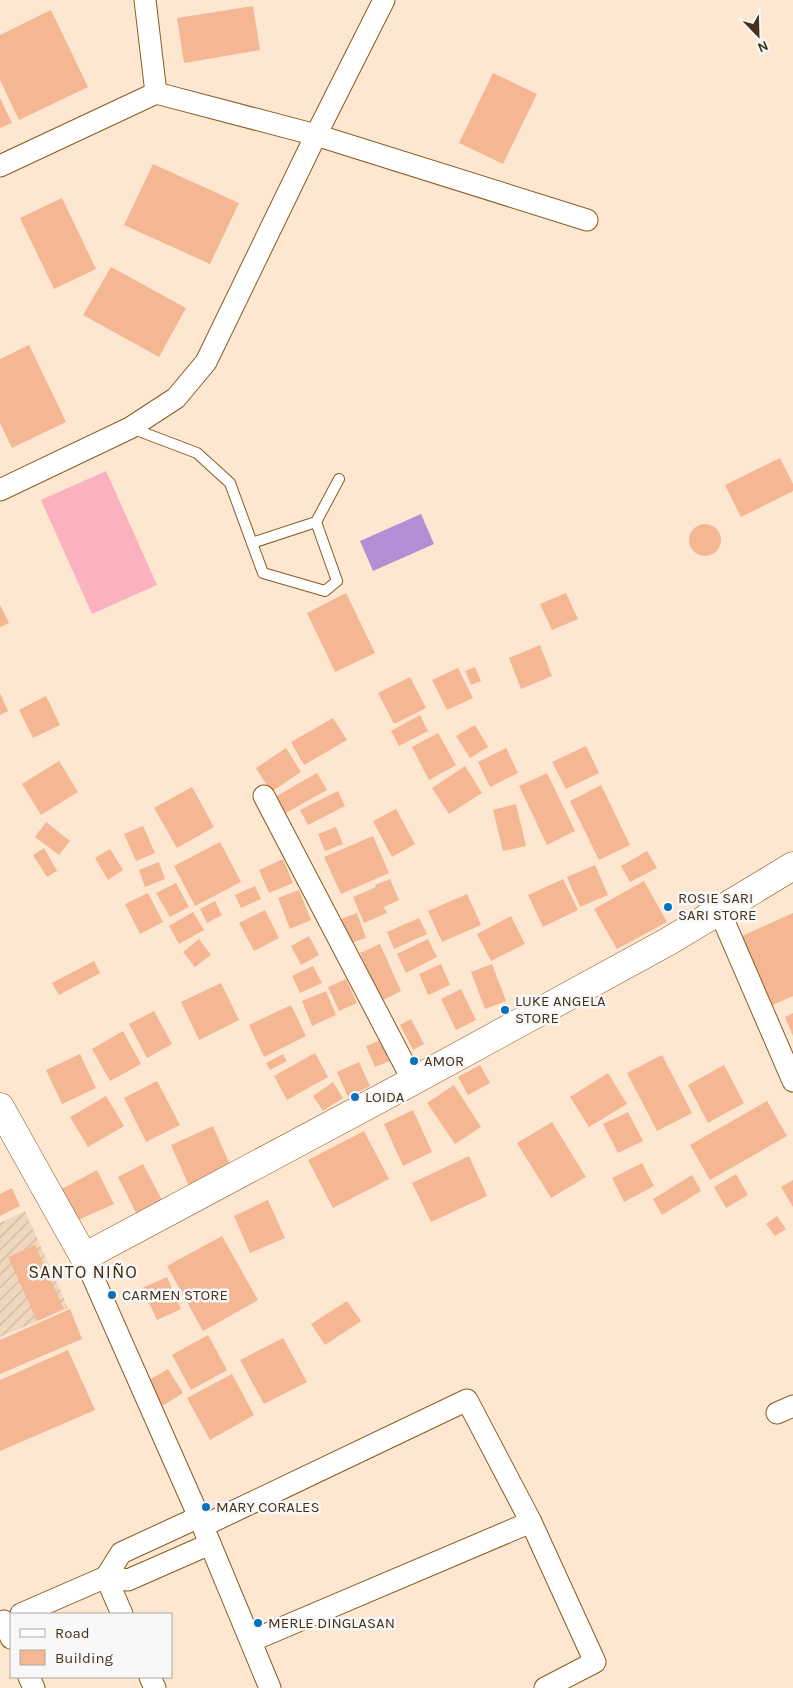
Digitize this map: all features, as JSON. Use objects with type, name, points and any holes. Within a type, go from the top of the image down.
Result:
[{"type":"street","points":[[145,0],[156,92]]},
{"type":"street","points":[[0,490],[130,428],[176,398],[206,362],[384,0]]},
{"type":"street","points":[[0,166],[156,92],[316,135],[587,220]]},
{"type":"street","points":[[264,796],[413,1081]]},
{"type":"street","points":[[84,1257],[413,1081],[669,941],[793,866]]},
{"type":"street","points":[[719,910],[793,1081]]},
{"type":"street","points":[[0,1107],[84,1257],[204,1529],[270,1688]]},
{"type":"street","points":[[106,1577],[128,1580],[204,1529],[466,1400],[531,1522],[595,1662],[545,1688]]},
{"type":"street","points":[[251,1641],[531,1522]]},
{"type":"street","points":[[30,1613],[106,1577],[121,1553],[204,1529]]},
{"type":"street","points":[[106,1577],[122,1613]]},
{"type":"lane","points":[[130,428],[197,453],[230,483],[263,573],[325,592],[337,581],[316,522]]},
{"type":"lane","points":[[252,543],[316,522],[338,479]]},
{"type":"shaded area","points":[[106,471],[157,585],[92,614],[41,500]]},
{"type":"shaded area","points":[[421,514],[434,544],[373,571],[360,541]]},
{"type":"shaded area","points":[[25,1211],[68,1308],[0,1337],[0,1223]]},
{"type":"building","points":[[253,6],[260,50],[184,63],[177,18]]},
{"type":"building","points":[[51,10],[88,87],[19,120],[0,80],[0,35]]},
{"type":"building","points":[[493,73],[537,94],[503,164],[459,143]]},
{"type":"building","points":[[0,98],[12,123],[0,128]]},
{"type":"building","points":[[153,164],[239,203],[210,264],[124,225]]},
{"type":"building","points":[[62,198],[96,269],[54,289],[20,218]]},
{"type":"building","points":[[111,267],[186,308],[159,357],[83,315]]},
{"type":"building","points":[[29,345],[66,422],[12,448],[0,423],[0,359]]},
{"type":"building","points":[[780,458],[793,484],[793,491],[741,517],[725,485]]},
{"type":"building","points":[[705,524],[717,528],[721,540],[717,552],[705,556],[693,552],[689,540],[693,528]]},
{"type":"building","points":[[346,593],[375,653],[335,672],[307,613]]},
{"type":"building","points":[[566,593],[578,619],[552,630],[540,604]]},
{"type":"building","points":[[0,605],[9,623],[0,627]]},
{"type":"building","points":[[540,645],[552,676],[521,689],[509,658]]},
{"type":"building","points":[[475,667],[481,681],[471,685],[465,671]]},
{"type":"building","points":[[458,668],[473,698],[447,710],[432,680]]},
{"type":"building","points":[[410,677],[426,708],[394,724],[378,693]]},
{"type":"building","points":[[0,693],[8,711],[0,715]]},
{"type":"building","points":[[46,696],[60,725],[33,738],[19,710]]},
{"type":"building","points":[[420,715],[428,731],[399,746],[391,731]]},
{"type":"building","points":[[333,718],[347,740],[304,765],[291,742]]},
{"type":"building","points":[[475,725],[488,747],[470,758],[456,736]]},
{"type":"building","points":[[438,733],[456,765],[429,780],[412,747]]},
{"type":"building","points":[[586,746],[599,773],[566,789],[552,762]]},
{"type":"building","points":[[286,748],[301,772],[271,792],[256,768]]},
{"type":"building","points":[[506,748],[518,773],[490,787],[478,762]]},
{"type":"building","points":[[59,761],[78,792],[41,815],[22,784]]},
{"type":"building","points":[[465,766],[482,793],[449,814],[432,788]]},
{"type":"building","points":[[317,773],[327,790],[284,814],[275,797]]},
{"type":"building","points":[[547,773],[575,831],[547,845],[519,786]]},
{"type":"building","points":[[601,785],[630,845],[599,860],[570,801]]},
{"type":"building","points":[[192,787],[214,827],[177,848],[154,808]]},
{"type":"building","points":[[338,791],[345,806],[308,825],[300,810]]},
{"type":"building","points":[[516,804],[526,846],[503,851],[493,810]]},
{"type":"building","points":[[396,809],[415,844],[392,857],[373,821]]},
{"type":"building","points":[[46,822],[70,841],[59,855],[35,837]]},
{"type":"building","points":[[143,826],[155,853],[136,861],[124,834]]},
{"type":"building","points":[[336,827],[343,844],[325,851],[318,834]]},
{"type":"building","points":[[373,836],[389,873],[341,894],[324,857]]},
{"type":"building","points":[[220,842],[241,882],[195,906],[174,866]]},
{"type":"building","points":[[44,848],[57,871],[47,877],[33,855]]},
{"type":"building","points":[[110,849],[123,870],[108,880],[95,858]]},
{"type":"building","points":[[647,851],[657,868],[630,882],[621,866]]},
{"type":"building","points":[[283,859],[293,883],[269,893],[259,870]]},
{"type":"building","points":[[159,862],[165,879],[145,887],[139,870]]},
{"type":"building","points":[[595,865],[608,895],[580,907],[567,877]]},
{"type":"building","points":[[390,879],[399,900],[384,907],[387,913],[364,923],[353,897]]},
{"type":"building","points":[[563,879],[578,910],[543,927],[528,895]]},
{"type":"building","points":[[644,881],[667,922],[617,949],[594,909]]},
{"type":"building","points":[[176,883],[189,907],[170,917],[156,893]]},
{"type":"building","points":[[255,886],[261,899],[241,908],[235,895]]},
{"type":"building","points":[[299,890],[311,920],[290,929],[278,898]]},
{"type":"building","points":[[148,893],[163,922],[140,934],[125,904]]},
{"type":"building","points":[[467,894],[481,925],[442,942],[428,911]]},
{"type":"building","points":[[215,901],[222,915],[207,923],[200,909]]},
{"type":"building","points":[[265,910],[279,938],[254,951],[239,923]]},
{"type":"building","points":[[193,912],[204,930],[179,944],[169,926]]},
{"type":"building","points":[[357,913],[366,938],[342,946],[333,922]]},
{"type":"building","points":[[793,913],[793,996],[766,1008],[735,939]]},
{"type":"building","points":[[511,916],[525,944],[491,961],[477,934]]},
{"type":"building","points":[[419,918],[427,934],[394,949],[387,932]]},
{"type":"building","points":[[309,936],[319,955],[301,965],[291,946]]},
{"type":"building","points":[[199,939],[211,955],[195,967],[183,952]]},
{"type":"building","points":[[428,939],[437,957],[406,973],[397,954]]},
{"type":"building","points":[[380,944],[401,991],[381,1001],[360,953]]},
{"type":"building","points":[[94,961],[100,973],[59,995],[52,983]]},
{"type":"building","points":[[441,964],[450,985],[428,995],[419,974]]},
{"type":"building","points":[[492,964],[506,1001],[485,1009],[471,972]]},
{"type":"building","points":[[313,966],[322,983],[300,993],[292,976]]},
{"type":"building","points":[[346,979],[357,1003],[339,1011],[328,987]]},
{"type":"building","points":[[221,983],[239,1020],[199,1040],[181,1002]]},
{"type":"building","points":[[461,989],[476,1020],[456,1030],[441,999]]},
{"type":"building","points":[[326,991],[336,1015],[312,1026],[302,1001]]},
{"type":"building","points":[[291,1005],[306,1036],[264,1057],[249,1025]]},
{"type":"building","points":[[154,1011],[172,1044],[147,1058],[129,1024]]},
{"type":"building","points":[[793,1013],[793,1036],[785,1017]]},
{"type":"building","points":[[411,1019],[424,1044],[413,1050],[400,1025]]},
{"type":"building","points":[[123,1031],[141,1064],[110,1081],[92,1049]]},
{"type":"building","points":[[381,1040],[390,1061],[375,1067],[366,1046]]},
{"type":"building","points":[[315,1053],[328,1077],[287,1100],[274,1076]]},
{"type":"building","points":[[80,1054],[96,1088],[62,1104],[46,1070]]},
{"type":"building","points":[[283,1054],[287,1061],[270,1070],[266,1063]]},
{"type":"building","points":[[662,1055],[692,1113],[657,1131],[627,1073]]},
{"type":"building","points":[[359,1062],[370,1086],[348,1097],[337,1072]]},
{"type":"building","points":[[480,1065],[490,1083],[468,1095],[458,1077]]},
{"type":"building","points":[[724,1065],[744,1103],[708,1123],[688,1085]]},
{"type":"building","points":[[608,1073],[627,1104],[589,1127],[570,1097]]},
{"type":"building","points":[[157,1081],[180,1125],[146,1142],[124,1098]]},
{"type":"building","points":[[333,1082],[343,1098],[323,1111],[313,1096]]},
{"type":"building","points":[[454,1085],[481,1127],[455,1144],[427,1103]]},
{"type":"building","points":[[106,1096],[124,1126],[88,1147],[70,1117]]},
{"type":"building","points":[[767,1101],[787,1136],[710,1180],[690,1145]]},
{"type":"building","points":[[413,1110],[432,1152],[403,1166],[384,1124]]},
{"type":"building","points":[[628,1112],[643,1141],[618,1153],[603,1124]]},
{"type":"building","points":[[552,1122],[586,1177],[551,1198],[517,1143]]},
{"type":"building","points":[[213,1126],[231,1167],[189,1186],[171,1145]]},
{"type":"building","points":[[364,1131],[389,1179],[333,1208],[308,1160]]},
{"type":"building","points":[[469,1156],[487,1196],[431,1222],[412,1183]]},
{"type":"building","points":[[642,1163],[654,1186],[624,1202],[612,1178]]},
{"type":"building","points":[[143,1164],[162,1200],[136,1213],[118,1177]]},
{"type":"building","points":[[97,1170],[114,1204],[78,1220],[60,1190]]},
{"type":"building","points":[[736,1174],[748,1195],[726,1208],[714,1187]]},
{"type":"building","points":[[692,1175],[701,1191],[662,1215],[653,1199]]},
{"type":"building","points":[[793,1180],[793,1207],[781,1187]]},
{"type":"building","points":[[12,1188],[20,1206],[0,1216],[0,1194]]},
{"type":"building","points":[[268,1200],[285,1238],[250,1253],[234,1216]]},
{"type":"building","points":[[777,1216],[786,1229],[775,1236],[766,1224]]},
{"type":"building","points":[[222,1236],[258,1300],[203,1331],[167,1266]]},
{"type":"building","points":[[35,1245],[64,1309],[37,1321],[8,1257]]},
{"type":"building","points":[[167,1277],[181,1309],[157,1320],[142,1288]]},
{"type":"building","points":[[347,1301],[361,1321],[325,1345],[311,1324]]},
{"type":"building","points":[[70,1309],[82,1339],[0,1374],[0,1340]]},
{"type":"building","points":[[208,1335],[227,1370],[191,1390],[172,1355]]},
{"type":"building","points":[[283,1338],[307,1382],[264,1404],[240,1360]]},
{"type":"building","points":[[68,1350],[95,1410],[0,1451],[0,1380]]},
{"type":"building","points":[[168,1369],[183,1393],[159,1408],[144,1383]]},
{"type":"building","points":[[232,1374],[254,1415],[210,1440],[187,1398]]},
{"type":"place","name":"ROSIE SARI SARI STORE","points":[[668,907]]},
{"type":"place","name":"LUKE ANGELA STORE","points":[[505,1010]]},
{"type":"place","name":"AMOR","points":[[414,1061]]},
{"type":"place","name":"LOIDA","points":[[355,1097]]},
{"type":"place","name":"CARMEN STORE","points":[[112,1295]]},
{"type":"place","name":"MARY CORALES","points":[[206,1507]]},
{"type":"place","name":"MERLE DINGLASAN","points":[[258,1623]]},
{"type":"district","name":"SANTO NIÑO","points":[[83,1272]]}]
